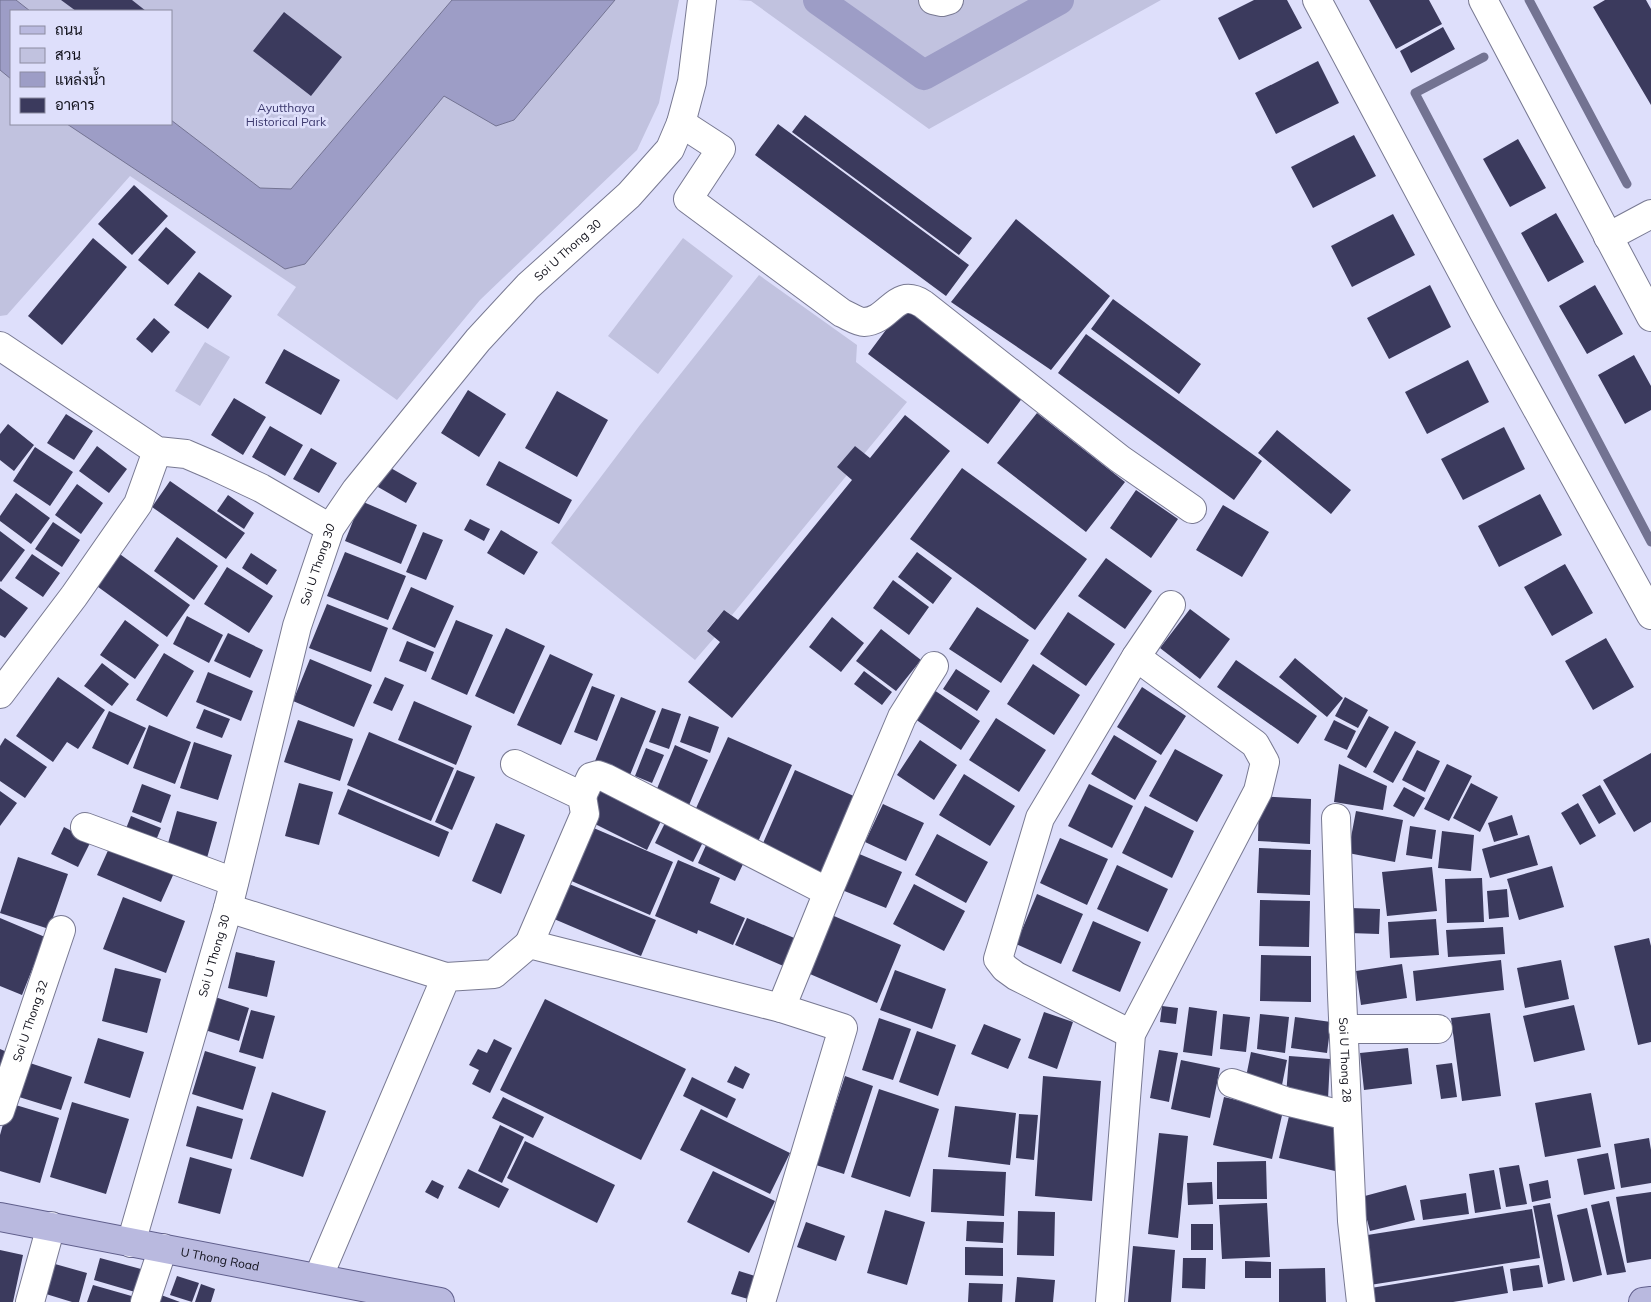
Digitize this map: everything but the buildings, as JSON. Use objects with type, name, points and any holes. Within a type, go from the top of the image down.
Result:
[{"type":"main road","name":"U Thong Road","points":[[0,1216],[440,1302]]},
{"type":"main road","points":[[1643,1302],[1651,1300]]},
{"type":"street","name":"Soi U Thong 30","points":[[131,1243],[231,895],[297,626],[330,528],[356,490],[478,340],[528,286],[629,195],[670,149],[681,123],[692,82],[702,0]]},
{"type":"street","points":[[933,0],[942,2],[949,0]]},
{"type":"street","points":[[1317,0],[1484,313],[1651,615]]},
{"type":"street","points":[[1483,0],[1651,317]]},
{"type":"street","points":[[681,123],[721,149],[688,199],[842,313],[862,322],[875,320],[904,298],[915,298],[1120,459],[1192,509]]},
{"type":"street","points":[[1608,237],[1651,214]]},
{"type":"street","points":[[0,346],[157,451],[186,454],[214,466],[261,488],[330,528]]},
{"type":"street","points":[[0,694],[74,596],[138,504],[157,451]]},
{"type":"street","points":[[1131,1034],[1016,976],[1004,968],[998,959],[1040,818],[1136,657],[1171,605]]},
{"type":"street","points":[[1110,1302],[1131,1034],[1258,791],[1265,762],[1255,744],[1136,657]]},
{"type":"street","points":[[781,1008],[902,717],[934,666]]},
{"type":"street","points":[[515,764],[582,796]]},
{"type":"street","points":[[85,827],[231,895],[446,977],[494,974],[529,944],[585,814],[582,796],[591,777],[598,775],[828,892]]},
{"type":"street","name":"Soi U Thong 28","points":[[1336,818],[1352,1221],[1361,1302]]},
{"type":"street","name":"Soi U Thong 32","points":[[0,1111],[61,930]]},
{"type":"street","points":[[529,944],[781,1008],[843,1028],[761,1302]]},
{"type":"street","points":[[318,1278],[446,977]]},
{"type":"street","points":[[1344,1029],[1438,1029]]},
{"type":"street","points":[[1232,1083],[1285,1101],[1347,1116]]},
{"type":"street","points":[[30,1302],[51,1226]]},
{"type":"street","points":[[145,1302],[164,1248]]},
{"type":"green space","name":"Ayutthaya Historical Park","points":[[0,0],[679,0],[659,103],[637,150],[480,300],[397,400],[277,315],[296,287],[130,176],[7,315],[0,316]]},
{"type":"green space","points":[[738,0],[1161,0],[929,129],[751,1]]},
{"type":"green space","points":[[683,238],[733,276],[658,374],[608,336]]},
{"type":"green space","points":[[759,275],[857,345],[856,362],[907,402],[864,454],[855,446],[838,467],[847,475],[732,615],[724,610],[707,630],[715,637],[695,660],[551,543],[640,425]]},
{"type":"green space","points":[[205,342],[230,357],[200,406],[175,391]]},
{"type":"water","points":[[0,0],[16,0],[29,10],[10,10],[10,78],[0,70]]},
{"type":"water","points":[[452,0],[615,0],[514,120],[496,126],[444,96],[305,264],[285,269],[69,125],[172,125],[172,121],[260,188],[291,189]]},
{"type":"waterway","points":[[818,0],[924,75],[1059,0]]},
{"type":"waterway","points":[[1529,0],[1627,184]]},
{"type":"waterway","points":[[1484,57],[1415,93],[1651,542]]}]
